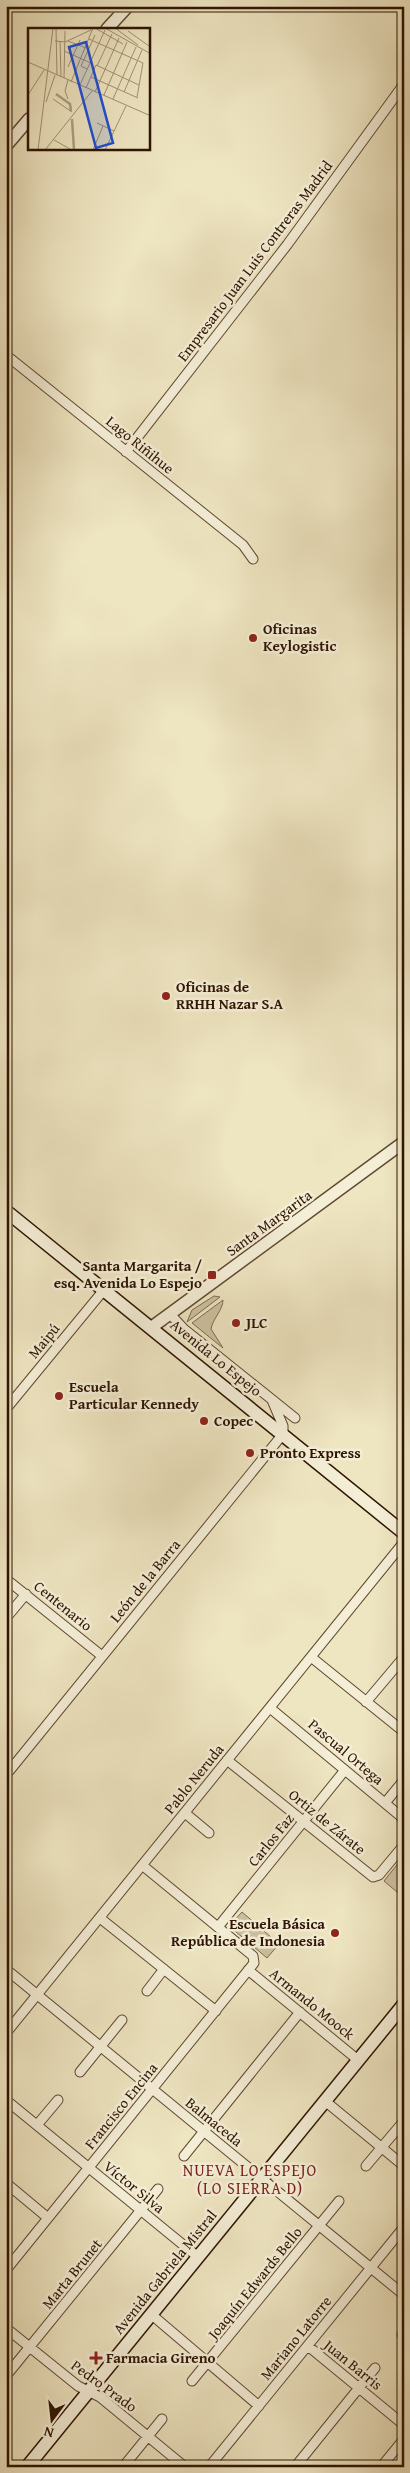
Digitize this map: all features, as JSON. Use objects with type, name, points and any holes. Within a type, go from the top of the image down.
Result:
[{"type":"main road","name":"Avenida Lo Espejo","points":[[6,1211],[404,1532]]},
{"type":"main road","name":"Avenida Gabriela Mistral","points":[[27,2467],[404,2004]]},
{"type":"street","points":[[108,28],[128,6]]},
{"type":"street","name":"Empresario Juan Luis Contreras Madrid","points":[[126,452],[287,244],[404,84]]},
{"type":"street","points":[[6,146],[28,120]]},
{"type":"street","name":"Lago Riñihue","points":[[6,355],[243,545],[254,559]]},
{"type":"street","name":"Santa Margarita","points":[[152,1327],[404,1142]]},
{"type":"street","name":"Maipú","points":[[6,1409],[103,1290]]},
{"type":"street","name":"Avenida Lo Espejo","points":[[170,1314],[184,1328],[295,1418]]},
{"type":"street","points":[[272,1400],[283,1426],[283,1434]]},
{"type":"street","name":"León de la Barra","points":[[6,1775],[283,1434]]},
{"type":"street","name":"Pablo Neruda","points":[[6,2033],[404,1542]]},
{"type":"street","name":"Centenario","points":[[6,1579],[102,1656]]},
{"type":"street","points":[[6,1618],[26,1594]]},
{"type":"street","points":[[311,1657],[404,1732]]},
{"type":"street","points":[[366,1702],[404,1657]]},
{"type":"street","name":"Pascual Ortega","points":[[270,1708],[404,1818]]},
{"type":"street","name":"Ortiz de Zárate","points":[[227,1760],[373,1877],[379,1875],[404,1845]]},
{"type":"street","name":"Carlos Faz","points":[[218,1927],[345,1770]]},
{"type":"street","points":[[384,1803],[404,1780]]},
{"type":"street","points":[[185,1813],[209,1833]]},
{"type":"street","name":"Armando Moock","points":[[142,1865],[255,1959]]},
{"type":"street","points":[[100,1918],[216,2011]]},
{"type":"street","name":"Francisco Encina","points":[[7,2269],[216,2011],[255,1959]]},
{"type":"street","points":[[147,1990],[164,1969]]},
{"type":"street","name":"Balmaceda","points":[[6,1970],[404,2295]]},
{"type":"street","name":"Armando Moock","points":[[248,1970],[358,2060]]},
{"type":"street","points":[[184,2156],[300,2012]]},
{"type":"street","points":[[80,2072],[122,2020]]},
{"type":"street","name":"Víctor Silva","points":[[6,2100],[198,2257]]},
{"type":"street","points":[[37,2125],[58,2100]]},
{"type":"street","points":[[325,2100],[404,2166]]},
{"type":"street","points":[[366,2166],[404,2121]]},
{"type":"street","points":[[6,2183],[48,2218]]},
{"type":"street","name":"Marta Brunet","points":[[6,2376],[158,2189]]},
{"type":"street","name":"Joaquín Edwards Bello","points":[[192,2381],[339,2201]]},
{"type":"street","name":"Mariano Latorre","points":[[209,2467],[404,2227]]},
{"type":"street","points":[[152,2315],[259,2406]]},
{"type":"street","name":"Pedro Prado","points":[[6,2328],[78,2386],[100,2397],[185,2467]]},
{"type":"street","name":"Juan Barris","points":[[308,2346],[404,2424]]},
{"type":"street","points":[[294,2467],[375,2368]]},
{"type":"street","points":[[123,2467],[162,2419]]},
{"type":"street","points":[[381,2467],[404,2438]]},
{"type":"shaded area","points":[[214,1296],[220,1297],[187,1322],[192,1310]]},
{"type":"shaded area","points":[[223,1300],[211,1329],[223,1348],[192,1323]]},
{"type":"shaded area","points":[[404,1856],[404,1898],[384,1881]]},
{"type":"shaded area","points":[[242,1912],[279,1944],[267,1958],[229,1926]]},
{"type":"place","name":"Oficinas Keylogistic","points":[[253,638]]},
{"type":"place","name":"Oficinas de RRHH Nazar S.A","points":[[166,996]]},
{"type":"place","name":"Santa Margarita / esq. Avenida Lo Espejo","points":[[212,1275]]},
{"type":"place","name":"JLC","points":[[236,1323]]},
{"type":"place","name":"Escuela Particular Kennedy","points":[[59,1396]]},
{"type":"place","name":"Copec","points":[[204,1421]]},
{"type":"place","name":"Pronto Express","points":[[250,1453]]},
{"type":"place","name":"Escuela Básica República de Indonesia","points":[[335,1933]]},
{"type":"place","name":"Farmacia Gireno","points":[[96,2358]]},
{"type":"district","name":"NUEVA LO ESPEJO (LO SIERRA D)","points":[[250,2179]]}]
